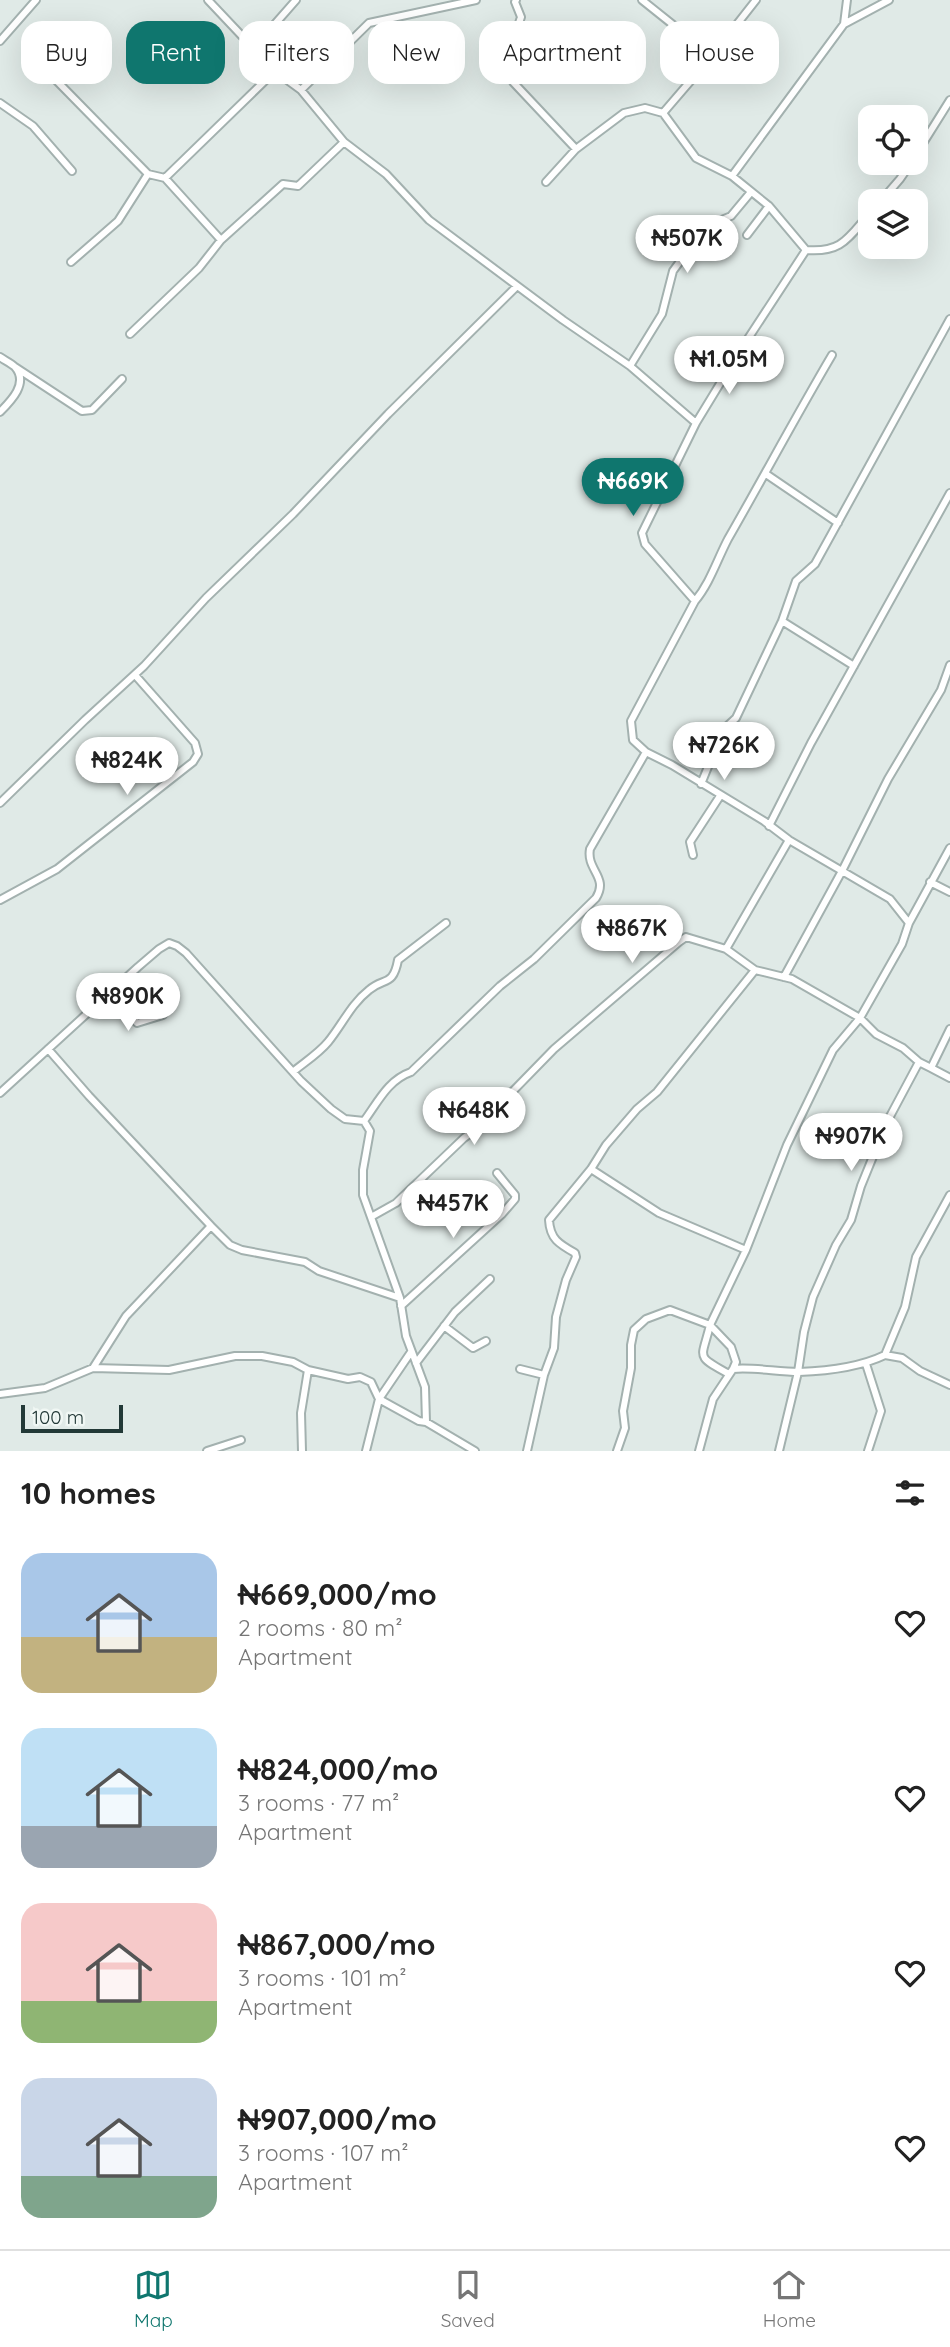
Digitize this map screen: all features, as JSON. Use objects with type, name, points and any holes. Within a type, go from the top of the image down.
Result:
[{"type":"street","points":[[0,41],[36,0]]},
{"type":"street","points":[[208,0],[239,34]]},
{"type":"street","points":[[278,21],[296,0]]},
{"type":"street","points":[[301,90],[369,23],[476,0]]},
{"type":"street","points":[[516,0],[520,21]]},
{"type":"street","points":[[642,0],[668,21]]},
{"type":"street","points":[[739,21],[755,0]]},
{"type":"street","points":[[844,24],[847,0]]},
{"type":"street","points":[[732,176],[844,24],[889,0]]},
{"type":"street","points":[[60,84],[148,174],[164,178],[221,240]]},
{"type":"street","points":[[164,178],[262,84]]},
{"type":"street","points":[[293,84],[301,90],[344,142],[386,174],[429,220],[630,366],[696,423]]},
{"type":"street","points":[[515,84],[576,149]]},
{"type":"street","points":[[663,113],[688,84]]},
{"type":"street","points":[[928,135],[950,100]]},
{"type":"street","points":[[0,103],[33,126],[72,171]]},
{"type":"street","points":[[546,182],[576,149],[624,113],[645,108],[663,113],[696,158],[732,176],[769,206],[806,250],[824,252],[840,246],[858,227]]},
{"type":"street","points":[[130,334],[199,268],[221,240],[283,184],[298,186],[344,142]]},
{"type":"street","points":[[71,262],[118,221],[148,174]]},
{"type":"street","points":[[892,189],[904,175]]},
{"type":"street","points":[[630,366],[662,314],[673,271],[705,227],[731,216],[751,192]]},
{"type":"street","points":[[747,235],[769,206]]},
{"type":"street","points":[[695,601],[645,544],[642,533],[696,423],[806,250]]},
{"type":"street","points":[[0,803],[135,675],[206,598],[293,514],[388,414],[517,286]]},
{"type":"street","points":[[701,784],[723,730],[736,718],[782,621],[796,581],[815,564],[950,319]]},
{"type":"street","points":[[832,355],[720,554],[705,588],[695,601],[632,721],[633,740],[646,752],[672,765],[789,840],[890,899],[909,923]]},
{"type":"street","points":[[0,357],[82,411],[92,410],[122,379]]},
{"type":"street","points":[[0,412],[16,396],[20,379],[15,367]]},
{"type":"street","points":[[766,474],[838,523]]},
{"type":"street","points":[[769,826],[811,743],[950,493]]},
{"type":"street","points":[[782,621],[854,666]]},
{"type":"street","points":[[784,977],[888,779],[941,690],[950,665]]},
{"type":"street","points":[[0,900],[57,869],[193,762],[198,754],[195,743],[135,675]]},
{"type":"street","points":[[364,1121],[398,1077],[411,1072],[596,898],[601,881],[588,858],[590,849],[646,752]]},
{"type":"street","points":[[693,855],[690,842],[720,796]]},
{"type":"street","points":[[726,949],[789,840]]},
{"type":"street","points":[[950,848],[909,923],[902,944],[860,1018],[834,1050],[787,1145],[746,1250],[710,1325],[702,1350],[703,1356],[713,1366],[731,1372],[750,1367],[798,1372],[866,1364],[885,1355],[902,1358],[920,1371],[950,1385]]},
{"type":"street","points":[[930,883],[950,892]]},
{"type":"street","points":[[294,1072],[327,1044],[356,1003],[371,988],[389,981],[398,961],[446,923]]},
{"type":"street","points":[[371,1217],[396,1203],[476,1129],[554,1049],[686,937],[726,949],[755,970],[792,979],[860,1018],[876,1034],[950,1078]]},
{"type":"street","points":[[0,1093],[159,949],[169,943],[177,946],[331,1109],[345,1119],[364,1121]]},
{"type":"street","points":[[527,1451],[544,1375],[554,1348],[556,1317],[576,1257],[575,1253],[555,1242],[549,1229],[549,1220],[591,1169],[606,1145],[636,1109],[657,1091],[755,970]]},
{"type":"street","points":[[111,994],[137,1023],[163,1015]]},
{"type":"street","points":[[931,1069],[950,1028]]},
{"type":"street","points":[[48,1049],[230,1245],[242,1250],[305,1262],[319,1271],[400,1297]]},
{"type":"street","points":[[779,1451],[813,1297],[836,1245],[851,1220],[861,1186],[887,1122],[919,1062]]},
{"type":"street","points":[[364,1121],[370,1131],[363,1170],[363,1195],[400,1297],[406,1336],[425,1387],[426,1422]]},
{"type":"street","points":[[591,1169],[659,1213],[746,1250]]},
{"type":"street","points":[[401,1306],[515,1199],[515,1195],[497,1173]]},
{"type":"street","points":[[885,1355],[905,1307],[916,1257],[950,1195]]},
{"type":"street","points":[[93,1368],[126,1316],[211,1226]]},
{"type":"street","points":[[416,1363],[455,1312],[490,1279]]},
{"type":"street","points":[[617,1451],[625,1428],[623,1411],[631,1368],[634,1330],[646,1319],[670,1310],[710,1325],[731,1347],[736,1362],[713,1399],[699,1451]]},
{"type":"street","points":[[444,1326],[473,1348],[486,1341]]},
{"type":"street","points":[[366,1451],[379,1398],[411,1352]]},
{"type":"street","points":[[0,1394],[45,1388],[93,1368],[169,1370],[235,1356],[262,1356],[293,1362],[308,1370],[348,1379],[359,1377],[372,1382],[379,1398],[475,1451]]},
{"type":"street","points":[[866,1364],[881,1411],[868,1451]]},
{"type":"street","points":[[520,1369],[544,1375]]},
{"type":"street","points":[[302,1451],[302,1413],[308,1370]]},
{"type":"street","points":[[207,1451],[241,1440]]}]
